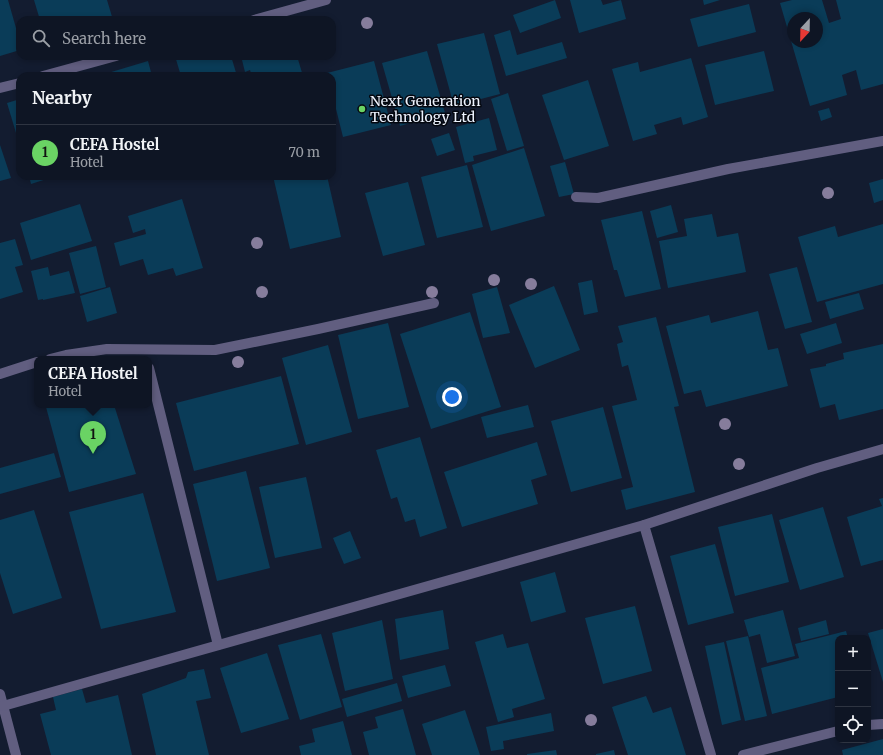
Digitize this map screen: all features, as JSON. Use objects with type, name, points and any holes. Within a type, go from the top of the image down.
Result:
[{"type":"street","points":[[268,16],[326,0]]},
{"type":"street","points":[[58,72],[101,60]]},
{"type":"street","points":[[0,88],[16,84]]},
{"type":"street","points":[[576,197],[598,198],[728,169],[883,140]]},
{"type":"street","points":[[62,356],[107,349],[146,354],[215,350],[318,330],[434,303]]},
{"type":"street","points":[[0,374],[34,363]]},
{"type":"street","points":[[152,380],[218,645]]},
{"type":"street","points":[[3,706],[644,525],[817,468],[883,449]]},
{"type":"street","points":[[644,525],[711,755]]},
{"type":"street","points":[[0,694],[16,755]]},
{"type":"street","points":[[871,725],[883,724]]},
{"type":"street","points":[[744,755],[835,732]]},
{"type":"building","points":[[0,0],[8,0],[16,28],[16,51],[0,56]]},
{"type":"building","points":[[34,0],[107,0],[112,16],[39,16]]},
{"type":"building","points":[[555,0],[561,18],[520,33],[513,15]]},
{"type":"building","points":[[570,0],[601,0],[603,5],[621,0],[626,19],[579,33]]},
{"type":"building","points":[[703,0],[720,0],[704,5]]},
{"type":"building","points":[[792,0],[822,0],[829,23],[841,19],[836,0],[883,0],[883,84],[861,90],[856,70],[842,75],[847,95],[810,106],[793,48],[823,48],[823,12],[787,12],[787,27],[780,3]]},
{"type":"building","points":[[749,4],[756,32],[698,47],[690,19]]},
{"type":"building","points":[[510,30],[517,55],[562,42],[567,58],[506,76],[494,35]]},
{"type":"building","points":[[484,33],[500,94],[454,106],[437,44]]},
{"type":"building","points":[[427,51],[445,113],[400,126],[382,63]]},
{"type":"building","points":[[764,51],[774,91],[715,105],[705,65]]},
{"type":"building","points":[[691,58],[708,117],[683,125],[681,117],[654,125],[657,134],[633,141],[612,69],[638,62],[640,72]]},
{"type":"building","points":[[176,60],[232,60],[236,72],[180,72]]},
{"type":"building","points":[[242,60],[298,60],[302,72],[251,72],[250,70],[245,72]]},
{"type":"building","points":[[148,61],[151,72],[111,72]]},
{"type":"building","name":"Next Generation Technology Ltd","points":[[374,61],[391,125],[343,137],[336,109],[336,72],[331,72]]},
{"type":"building","points":[[588,80],[609,146],[564,160],[542,95]]},
{"type":"building","points":[[508,93],[524,146],[507,151],[491,99]]},
{"type":"building","points":[[16,100],[16,133],[7,103]]},
{"type":"building","points":[[829,108],[832,117],[821,121],[818,111]]},
{"type":"building","points":[[489,118],[497,150],[473,156],[474,161],[465,163],[456,127]]},
{"type":"building","points":[[449,133],[455,150],[437,156],[431,139]]},
{"type":"building","points":[[0,145],[11,178],[0,181]]},
{"type":"building","points":[[524,148],[545,216],[491,231],[472,165]]},
{"type":"building","points":[[565,162],[574,194],[559,197],[550,166]]},
{"type":"building","points":[[467,165],[483,227],[437,238],[421,177]]},
{"type":"building","points":[[883,179],[883,200],[874,203],[869,183]]},
{"type":"building","points":[[30,180],[44,180],[31,184]]},
{"type":"building","points":[[274,180],[328,180],[341,237],[290,249]]},
{"type":"building","points":[[408,182],[425,245],[383,256],[365,193]]},
{"type":"building","points":[[182,199],[203,268],[176,276],[173,268],[148,275],[143,259],[120,266],[114,243],[146,234],[145,229],[133,233],[128,216]]},
{"type":"building","points":[[80,204],[92,241],[31,260],[20,223]]},
{"type":"building","points":[[671,205],[678,232],[657,238],[650,211]]},
{"type":"building","points":[[642,211],[661,289],[625,297],[617,270],[614,270],[601,220]]},
{"type":"building","points":[[712,214],[717,237],[738,233],[746,272],[668,288],[659,241],[687,236],[684,219]]},
{"type":"building","points":[[883,224],[883,284],[817,302],[798,237],[835,226],[838,237]]},
{"type":"building","points":[[15,239],[23,265],[15,267],[23,292],[0,299],[0,243]]},
{"type":"building","points":[[96,246],[106,287],[80,294],[69,253]]},
{"type":"building","points":[[48,267],[50,276],[69,271],[75,293],[38,300],[31,271]]},
{"type":"building","points":[[797,267],[812,322],[785,329],[769,274]]},
{"type":"building","points":[[592,280],[598,312],[584,315],[578,283]]},
{"type":"building","points":[[554,286],[580,350],[535,368],[509,305]]},
{"type":"building","points":[[110,287],[117,313],[87,322],[80,296]]},
{"type":"building","points":[[497,287],[510,333],[483,338],[472,294]]},
{"type":"building","points":[[859,293],[864,309],[830,319],[825,302]]},
{"type":"building","points":[[758,311],[768,350],[778,348],[788,386],[706,407],[701,390],[684,394],[666,326],[709,315],[711,323]]},
{"type":"building","points":[[470,312],[501,407],[431,429],[400,334]]},
{"type":"building","points":[[656,317],[679,406],[674,407],[695,492],[626,510],[621,490],[633,487],[612,406],[637,400],[628,365],[622,367],[617,344],[623,342],[618,326]]},
{"type":"building","points":[[388,323],[409,407],[358,419],[338,335]]},
{"type":"building","points":[[836,323],[842,343],[807,354],[800,334]]},
{"type":"building","points":[[883,344],[883,409],[839,420],[835,404],[820,408],[810,369],[826,366],[826,364],[844,359],[843,353]]},
{"type":"building","points":[[328,345],[352,432],[306,445],[282,358]]},
{"type":"building","points":[[281,376],[299,444],[194,471],[176,403]]},
{"type":"building","points":[[528,405],[534,427],[487,438],[481,417]]},
{"type":"building","points":[[603,407],[622,478],[571,492],[551,421]]},
{"type":"building","points":[[46,408],[115,408],[136,474],[69,492]]},
{"type":"building","points":[[420,437],[447,528],[420,537],[415,519],[405,522],[397,497],[391,499],[376,450]]},
{"type":"building","points":[[537,442],[547,475],[531,480],[538,504],[462,527],[444,472]]},
{"type":"building","points":[[54,453],[61,477],[0,494],[0,468]]},
{"type":"building","points":[[246,471],[270,568],[217,581],[193,484]]},
{"type":"building","points":[[306,477],[322,548],[275,558],[259,487]]},
{"type":"building","points":[[143,493],[176,612],[101,629],[69,512]]},
{"type":"building","points":[[883,498],[883,560],[861,566],[847,517],[882,506],[879,499]]},
{"type":"building","points":[[823,507],[844,577],[800,590],[779,520]]},
{"type":"building","points":[[34,510],[62,598],[13,614],[0,573],[0,520]]},
{"type":"building","points":[[772,514],[789,582],[735,596],[718,527]]},
{"type":"building","points":[[350,531],[361,558],[344,564],[333,538]]},
{"type":"building","points":[[715,544],[734,613],[688,625],[670,556]]},
{"type":"building","points":[[555,572],[566,612],[531,622],[520,582]]},
{"type":"building","points":[[635,606],[652,671],[603,684],[585,618]]},
{"type":"building","points":[[443,610],[449,649],[400,660],[395,619]]},
{"type":"building","points":[[783,610],[795,656],[767,663],[760,634],[749,637],[744,620]]},
{"type":"building","points":[[382,620],[393,679],[345,691],[332,633]]},
{"type":"building","points":[[826,620],[829,634],[801,641],[798,628]]},
{"type":"building","points":[[883,629],[883,682],[871,643],[871,635],[869,635],[868,633]]},
{"type":"building","points":[[846,631],[847,635],[835,635],[835,698],[772,714],[761,668],[799,658],[795,644]]},
{"type":"building","points":[[321,634],[342,707],[300,720],[278,645]]},
{"type":"building","points":[[503,634],[507,648],[528,643],[545,699],[512,709],[514,717],[498,722],[475,642]]},
{"type":"building","points":[[748,636],[767,716],[745,721],[726,641]]},
{"type":"building","points":[[724,642],[741,720],[722,725],[705,646]]},
{"type":"building","points":[[267,653],[289,719],[241,733],[220,668]]},
{"type":"building","points":[[445,665],[451,686],[408,698],[402,676]]},
{"type":"building","points":[[204,669],[211,698],[196,701],[209,755],[156,755],[142,694],[186,678],[188,672]]},
{"type":"building","points":[[397,683],[402,701],[347,717],[342,699]]},
{"type":"building","points":[[82,689],[86,703],[118,695],[132,755],[51,755],[40,714],[56,710],[53,697]]},
{"type":"building","points":[[646,696],[653,713],[671,707],[686,755],[628,755],[612,707]]},
{"type":"building","points":[[403,709],[416,755],[369,755],[363,732],[378,728],[375,717]]},
{"type":"building","points":[[465,710],[480,755],[432,755],[422,724]]},
{"type":"building","points":[[551,713],[554,731],[503,741],[504,749],[491,751],[486,727]]},
{"type":"building","points":[[343,721],[352,755],[301,755],[299,746],[315,742],[312,729]]},
{"type":"building","points":[[883,739],[883,755],[843,755],[842,750]]},
{"type":"building","points":[[556,750],[557,755],[527,755],[527,754]]},
{"type":"building","points":[[614,750],[615,755],[596,755],[596,754]]},
{"type":"place","name":"Next Generation Technology Ltd","points":[[362,109]]},
{"type":"place","name":"CEFA Hostel","points":[[93,454]]}]
